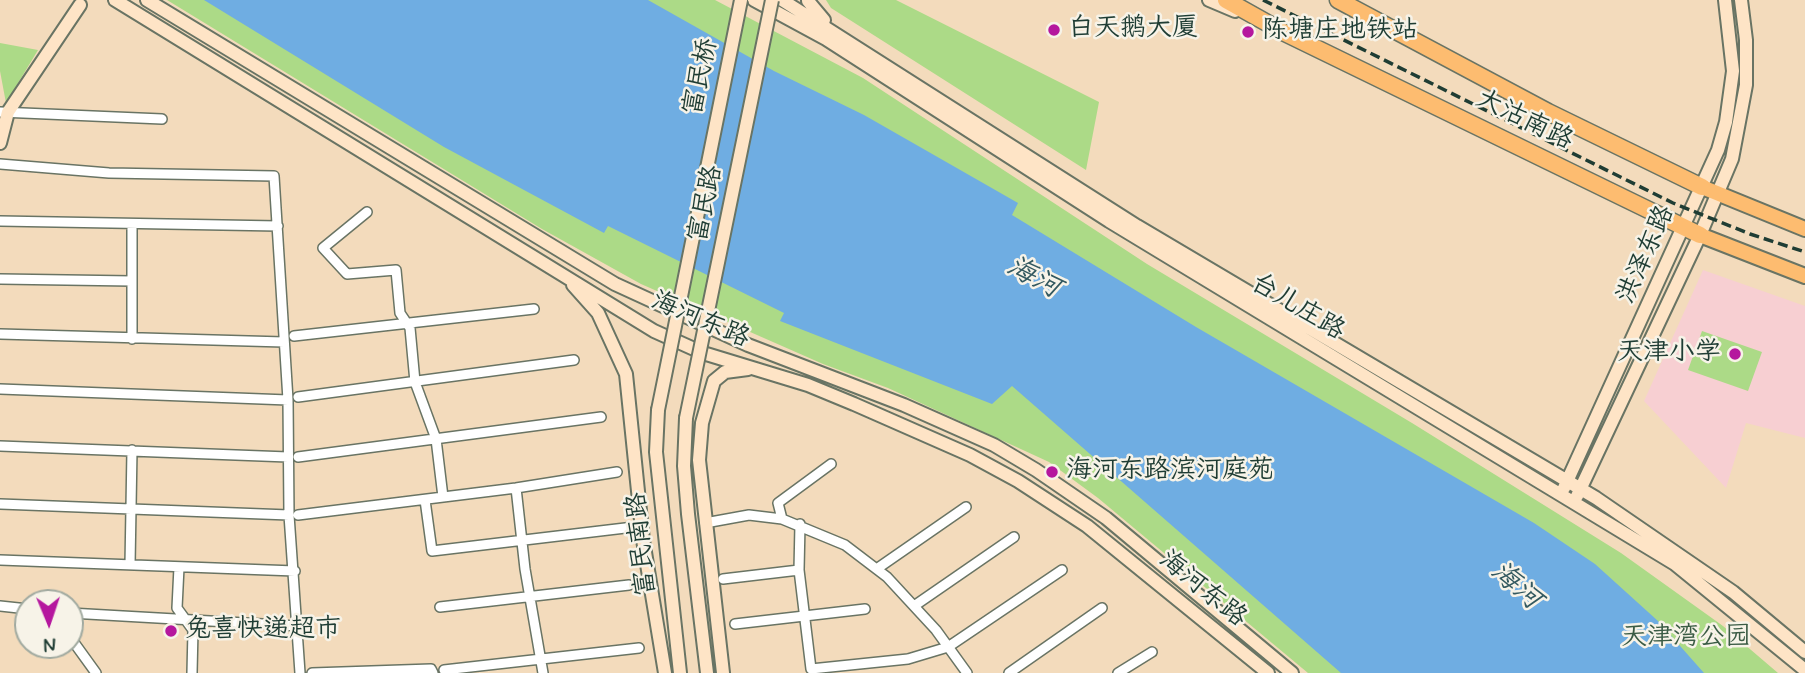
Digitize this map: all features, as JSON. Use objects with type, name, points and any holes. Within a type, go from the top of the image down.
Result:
[{"type":"highway","name":"大沽南路","points":[[1226,0],[1285,33],[1700,235]]},
{"type":"highway","name":"大沽南路","points":[[1338,0],[1548,112],[1702,187]]},
{"type":"main road","name":"海河东路","points":[[116,0],[654,331],[703,353],[808,385],[907,426],[1018,481],[1087,526],[1268,673]]},
{"type":"main road","name":"海河东路","points":[[147,0],[615,284],[748,345],[904,405],[994,445],[1106,518],[1292,673]]},
{"type":"main road","name":"富民桥","points":[[658,410],[741,0]]},
{"type":"main road","name":"台儿庄路","points":[[754,0],[826,39],[1109,221],[1675,564],[1760,630],[1805,670]]},
{"type":"main road","name":"富民路","points":[[686,418],[772,0]]},
{"type":"main road","name":"台儿庄路","points":[[782,0],[831,28],[1137,226],[1580,489],[1733,592],[1805,652]]},
{"type":"main road","points":[[1209,0],[1285,33]]},
{"type":"main road","name":"洪泽东路","points":[[1561,495],[1685,228],[1718,150],[1732,92],[1732,60],[1725,0]]},
{"type":"main road","name":"洪泽东路","points":[[1574,502],[1700,235],[1718,194],[1738,136],[1746,85],[1746,40],[1741,0]]},
{"type":"main road","points":[[807,1],[831,28]]},
{"type":"main road","points":[[0,143],[4,112],[80,5]]},
{"type":"main road","name":"大沽南路","points":[[1702,187],[1805,229]]},
{"type":"main road","name":"大沽南路","points":[[1700,235],[1805,276]]},
{"type":"main road","points":[[561,272],[598,313],[626,374],[642,526],[665,673]]},
{"type":"main road","points":[[723,673],[699,460],[708,396],[715,381],[725,372],[763,370]]},
{"type":"main road","name":"富民南路","points":[[658,410],[656,452],[680,673]]},
{"type":"main road","name":"富民南路","points":[[686,418],[684,467],[707,673]]},
{"type":"street","points":[[4,112],[162,119]]},
{"type":"street","points":[[0,164],[109,173],[274,176],[293,457],[300,673]]},
{"type":"street","points":[[367,212],[323,248],[347,274],[396,270],[400,313],[410,328],[415,382],[436,439],[443,498]]},
{"type":"street","points":[[0,221],[278,226]]},
{"type":"street","points":[[132,224],[132,339]]},
{"type":"street","points":[[0,279],[132,281]]},
{"type":"street","points":[[294,336],[534,309]]},
{"type":"street","points":[[0,334],[284,342]]},
{"type":"street","points":[[298,397],[574,360]]},
{"type":"street","points":[[0,389],[288,400]]},
{"type":"street","points":[[0,446],[293,457],[601,417]]},
{"type":"street","points":[[130,565],[132,450]]},
{"type":"street","points":[[782,519],[778,503],[831,464]]},
{"type":"street","points":[[0,504],[293,515],[443,498],[617,472]]},
{"type":"street","points":[[516,488],[543,673]]},
{"type":"street","points":[[425,500],[432,551],[642,526]]},
{"type":"street","points":[[878,568],[966,507]]},
{"type":"street","points":[[705,523],[749,515],[782,519],[800,524],[845,545],[878,568],[914,606],[967,673]]},
{"type":"street","points":[[800,524],[799,570],[811,669],[908,659],[948,648],[1062,570]]},
{"type":"street","points":[[914,606],[1014,537]]},
{"type":"street","points":[[0,560],[295,571]]},
{"type":"street","points":[[178,567],[177,608],[193,630],[192,673]]},
{"type":"street","points":[[723,579],[799,570]]},
{"type":"street","points":[[440,607],[629,585]]},
{"type":"street","points":[[1009,673],[1102,608]]},
{"type":"street","points":[[734,624],[866,609]]},
{"type":"street","points":[[84,614],[298,626]]},
{"type":"street","points":[[444,670],[639,648]]},
{"type":"street","points":[[1118,673],[1152,652]]},
{"type":"street","points":[[84,656],[97,673]]},
{"type":"street","points":[[312,673],[431,669],[433,673]]},
{"type":"shaded area","name":"天津小学","points":[[1703,270],[1805,306],[1805,438],[1746,423],[1726,488],[1644,401]]},
{"type":"green space","name":"天津湾公园","points":[[167,0],[715,0],[863,78],[1147,264],[1412,423],[1621,553],[1723,626],[1778,673],[1308,673],[1098,498],[1049,462],[888,388],[823,364],[641,284],[542,229]]},
{"type":"green space","points":[[826,0],[896,0],[1099,102],[1086,170],[831,8]]},
{"type":"green space","points":[[0,43],[38,50],[6,103],[0,71]]},
{"type":"green space","points":[[1702,331],[1762,352],[1748,391],[1688,370]]},
{"type":"water","name":"海河","points":[[204,0],[648,0],[774,71],[864,115],[1018,203],[1012,215],[1196,327],[1534,523],[1595,564],[1658,621],[1704,673],[1341,673],[1012,386],[992,404],[780,321],[784,313],[608,226],[604,233],[444,147]]},
{"type":"railway","points":[[1263,0],[1673,203],[1750,234],[1805,252]]},
{"type":"place","name":"白天鹅大厦","points":[[1054,30]]},
{"type":"place","name":"陈塘庄地铁站","points":[[1248,32]]},
{"type":"place","name":"天津小学","points":[[1735,354]]},
{"type":"place","name":"海河东路滨河庭苑","points":[[1052,472]]},
{"type":"place","name":"兔喜快递超市","points":[[171,631]]}]
